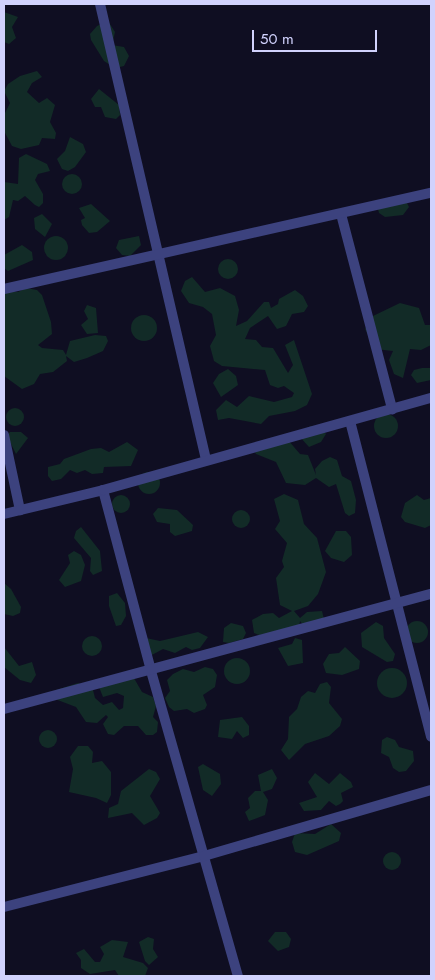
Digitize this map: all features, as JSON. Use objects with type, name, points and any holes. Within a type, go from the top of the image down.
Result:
[{"type":"street","points":[[100,4],[206,460]]},
{"type":"street","points":[[4,290],[431,192]]},
{"type":"street","points":[[341,214],[392,409]]},
{"type":"street","points":[[4,514],[104,490],[431,398]]},
{"type":"street","points":[[350,421],[431,737]]},
{"type":"street","points":[[4,435],[20,510]]},
{"type":"street","points":[[104,490],[151,671],[238,976]]},
{"type":"street","points":[[4,709],[151,671],[431,594]]},
{"type":"street","points":[[4,907],[204,856],[431,790]]},
{"type":"green space","points":[[4,12],[18,17],[12,27],[16,38],[9,44],[4,42]]},
{"type":"green space","points":[[108,21],[115,32],[112,45],[124,47],[129,56],[124,66],[115,68],[104,61],[91,40],[90,34],[97,26]]},
{"type":"green space","points":[[37,71],[42,77],[32,83],[27,92],[39,103],[47,98],[55,105],[50,122],[56,133],[55,139],[42,138],[39,145],[21,149],[12,146],[4,131],[4,115],[10,103],[4,91],[8,84],[20,76]]},
{"type":"green space","points":[[99,89],[119,105],[120,115],[116,119],[105,117],[101,107],[95,107],[91,99]]},
{"type":"green space","points":[[70,137],[83,144],[86,152],[75,167],[68,171],[62,169],[57,159],[65,151]]},
{"type":"green space","points":[[26,154],[47,164],[50,171],[38,174],[35,180],[43,194],[43,203],[39,207],[25,196],[18,201],[13,200],[9,217],[4,220],[4,182],[18,184],[19,158]]},
{"type":"green space","points":[[72,174],[79,177],[82,184],[79,191],[72,194],[65,191],[62,184],[65,177]]},
{"type":"green space","points":[[406,201],[409,207],[403,215],[385,217],[379,213],[378,209]]},
{"type":"green space","points":[[91,204],[110,221],[97,232],[89,233],[82,225],[81,220],[85,218],[79,208]]},
{"type":"green space","points":[[42,214],[52,224],[45,237],[35,229],[34,218]]},
{"type":"green space","points":[[56,236],[64,240],[68,248],[64,256],[56,260],[48,256],[44,248],[48,240]]},
{"type":"green space","points":[[139,236],[141,245],[130,256],[122,255],[116,248],[119,240]]},
{"type":"green space","points":[[22,245],[32,252],[33,260],[8,271],[4,268],[4,255]]},
{"type":"green space","points":[[228,259],[235,262],[238,269],[235,276],[228,279],[221,276],[218,269],[221,262]]},
{"type":"green space","points":[[192,277],[205,292],[220,288],[235,296],[239,310],[236,326],[247,321],[264,302],[269,302],[271,308],[278,304],[279,299],[295,290],[303,296],[308,306],[304,312],[292,314],[286,326],[277,329],[268,316],[250,328],[245,339],[256,340],[262,347],[273,348],[288,373],[293,365],[285,345],[294,340],[312,394],[307,405],[295,411],[269,416],[261,424],[229,418],[218,420],[216,410],[226,400],[237,407],[249,396],[274,402],[292,397],[294,393],[284,386],[278,388],[270,385],[265,370],[222,366],[214,361],[210,346],[216,335],[212,314],[203,307],[189,303],[181,291],[185,281]]},
{"type":"green space","points":[[26,288],[37,290],[42,295],[51,322],[52,334],[38,345],[42,348],[63,350],[66,355],[70,341],[95,335],[106,336],[108,341],[103,351],[87,358],[74,362],[66,356],[67,361],[53,372],[40,374],[34,384],[22,389],[4,376],[4,291],[18,292]]},
{"type":"green space","points":[[400,303],[419,308],[425,325],[431,325],[431,345],[421,350],[410,349],[403,378],[394,374],[389,360],[393,351],[375,349],[365,329],[373,316]]},
{"type":"green space","points":[[87,305],[96,308],[98,333],[87,334],[81,325],[88,319],[84,311]]},
{"type":"green space","points":[[144,315],[153,319],[157,328],[153,337],[144,341],[135,337],[131,328],[135,319]]},
{"type":"green space","points":[[431,368],[431,380],[417,383],[411,375],[414,370]]},
{"type":"green space","points":[[228,369],[236,376],[238,385],[221,397],[213,383],[219,374]]},
{"type":"green space","points":[[11,408],[19,408],[24,413],[22,424],[11,426],[6,421],[6,413]]},
{"type":"green space","points":[[386,414],[395,417],[398,426],[395,435],[386,438],[377,435],[374,426],[377,417]]},
{"type":"green space","points":[[311,426],[321,428],[326,434],[321,442],[309,447],[300,437],[302,430]]},
{"type":"green space","points":[[10,432],[21,432],[28,438],[16,454],[7,436]]},
{"type":"green space","points":[[288,440],[300,454],[308,455],[316,475],[315,469],[322,461],[330,457],[337,460],[342,476],[351,481],[356,500],[355,513],[349,516],[345,513],[336,484],[329,487],[316,478],[305,485],[286,483],[276,462],[256,454],[252,447]]},
{"type":"green space","points":[[127,442],[138,450],[131,466],[104,467],[103,473],[92,474],[85,470],[77,473],[70,470],[61,479],[52,481],[48,476],[48,467],[60,464],[64,459],[91,449],[101,448],[109,452]]},
{"type":"green space","points":[[149,472],[157,475],[160,483],[157,491],[149,494],[141,491],[138,483],[141,475]]},
{"type":"green space","points":[[284,494],[298,500],[304,524],[317,538],[326,572],[318,594],[308,606],[294,611],[300,618],[307,612],[322,611],[325,623],[303,625],[300,621],[299,627],[259,635],[254,633],[252,620],[263,614],[273,613],[279,618],[292,611],[280,605],[276,578],[284,567],[282,561],[287,543],[275,529],[280,521],[274,499]]},
{"type":"green space","points":[[117,495],[125,495],[130,500],[128,511],[117,513],[112,508],[112,500]]},
{"type":"green space","points":[[417,495],[424,500],[431,498],[431,525],[425,528],[405,522],[401,517],[405,503]]},
{"type":"green space","points":[[158,508],[177,510],[193,525],[192,531],[175,536],[170,532],[170,524],[157,522],[153,514]]},
{"type":"green space","points":[[237,510],[245,510],[250,515],[248,526],[237,528],[232,523],[232,515]]},
{"type":"green space","points":[[81,527],[100,551],[102,571],[93,575],[90,571],[91,558],[74,538],[76,531]]},
{"type":"green space","points":[[336,531],[346,531],[351,537],[352,555],[344,562],[331,558],[325,551]]},
{"type":"green space","points":[[74,551],[81,555],[85,565],[81,581],[65,587],[59,580],[70,563],[68,555]]},
{"type":"green space","points":[[4,583],[11,589],[21,607],[20,613],[13,616],[4,614]]},
{"type":"green space","points":[[117,593],[125,603],[126,616],[121,625],[116,626],[109,606],[109,596]]},
{"type":"green space","points":[[417,621],[425,624],[428,632],[425,640],[417,643],[409,640],[406,632],[409,624]]},
{"type":"green space","points":[[376,622],[383,626],[384,638],[395,654],[393,661],[387,662],[362,647],[361,633]]},
{"type":"green space","points":[[231,623],[243,626],[246,633],[243,639],[229,643],[223,642],[224,628]]},
{"type":"green space","points":[[198,632],[208,637],[200,648],[192,650],[186,647],[175,653],[163,649],[150,656],[146,638],[160,641]]},
{"type":"green space","points":[[92,636],[99,639],[102,646],[99,653],[92,656],[85,653],[82,646],[85,639]]},
{"type":"green space","points":[[295,638],[302,640],[303,663],[288,666],[278,648],[292,644]]},
{"type":"green space","points":[[4,647],[19,666],[32,662],[36,675],[31,683],[20,680],[4,667]]},
{"type":"green space","points":[[345,647],[360,661],[359,669],[342,675],[326,673],[323,664],[329,654],[339,653]]},
{"type":"green space","points":[[237,658],[246,662],[250,671],[246,680],[237,684],[228,680],[224,671],[228,662]]},
{"type":"green space","points":[[205,667],[213,669],[217,675],[215,687],[203,695],[207,705],[205,709],[194,713],[187,709],[174,711],[169,707],[165,698],[170,691],[167,680],[173,674],[183,669],[194,672]]},
{"type":"green space","points":[[392,668],[398,669],[406,677],[406,689],[398,697],[392,698],[386,697],[378,689],[377,683],[378,677],[386,669]]},
{"type":"green space","points":[[131,673],[142,692],[153,697],[156,706],[153,717],[158,722],[157,732],[153,735],[146,735],[138,726],[124,726],[114,735],[108,734],[103,724],[108,717],[106,715],[97,723],[86,722],[76,707],[55,699],[56,690],[78,683],[93,690],[95,698],[103,705],[112,702],[119,710],[123,708],[124,696],[117,693],[103,697],[97,682]]},
{"type":"green space","points":[[327,682],[331,687],[329,703],[342,719],[340,726],[329,736],[305,744],[289,760],[281,750],[288,739],[289,717],[297,709],[301,697],[308,691],[315,693],[320,684]]},
{"type":"green space","points":[[242,717],[249,726],[249,735],[243,738],[237,731],[232,739],[218,737],[220,720]]},
{"type":"green space","points":[[48,730],[54,733],[57,739],[54,745],[48,748],[42,745],[39,739],[42,733]]},
{"type":"green space","points":[[387,737],[395,740],[399,747],[413,751],[414,761],[406,771],[399,772],[393,768],[389,757],[381,753],[382,740]]},
{"type":"green space","points":[[78,746],[88,746],[93,752],[92,763],[102,761],[111,772],[111,795],[107,803],[96,798],[69,792],[73,769],[70,757]]},
{"type":"green space","points":[[203,764],[220,774],[221,784],[212,796],[203,790],[198,767]]},
{"type":"green space","points":[[149,769],[156,772],[160,779],[150,796],[160,813],[157,818],[144,825],[132,813],[108,818],[109,808],[118,804],[121,791]]},
{"type":"green space","points":[[272,769],[277,778],[272,789],[263,792],[268,800],[265,815],[249,821],[245,812],[250,808],[248,798],[255,791],[261,791],[258,775]]},
{"type":"green space","points":[[315,773],[329,784],[340,773],[351,782],[353,787],[341,793],[343,801],[336,806],[329,801],[321,810],[304,811],[299,803],[317,797],[308,782]]},
{"type":"green space","points":[[331,824],[341,833],[339,841],[307,855],[295,852],[292,842],[295,833],[315,834]]},
{"type":"green space","points":[[388,852],[396,852],[401,857],[399,868],[388,870],[383,865],[383,857]]},
{"type":"green space","points":[[275,932],[286,932],[291,939],[289,947],[278,951],[268,941]]},
{"type":"green space","points":[[148,937],[154,939],[153,949],[158,957],[149,965],[145,961],[139,942]]},
{"type":"green space","points":[[112,940],[128,942],[123,957],[143,963],[148,968],[145,976],[119,976],[115,970],[90,974],[81,968],[81,960],[76,953],[84,949],[95,962],[100,962],[104,954],[100,947]]}]
